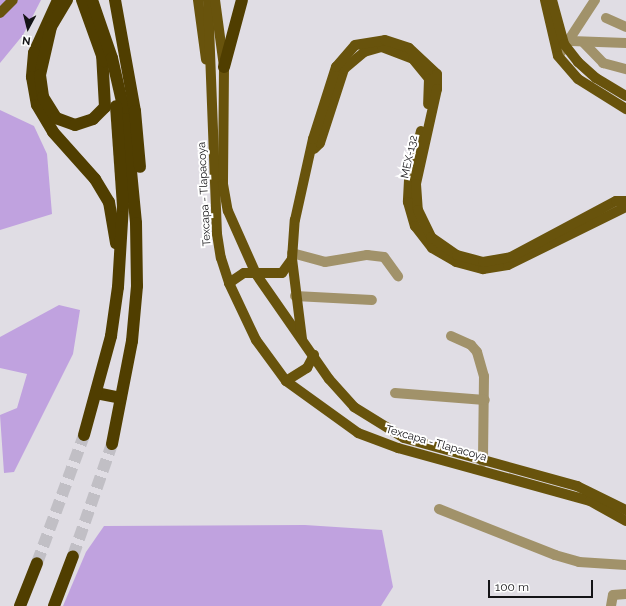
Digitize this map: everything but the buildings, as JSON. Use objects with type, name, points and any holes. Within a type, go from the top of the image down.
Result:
[{"type":"highway","points":[[67,0],[56,7],[34,53],[32,77],[37,105],[53,132],[95,180],[109,202],[120,268]]},
{"type":"highway","points":[[82,0],[102,54],[117,110],[123,206],[120,268],[111,336],[84,435]]},
{"type":"highway","points":[[92,0],[112,58],[127,127],[134,190],[137,286]]},
{"type":"highway","points":[[112,444],[132,341],[137,286],[142,191],[135,111],[116,0]]},
{"type":"highway","points":[[224,67],[242,0]]},
{"type":"highway","points":[[56,7],[40,75],[42,98],[56,118],[75,125],[94,120],[105,107],[102,54]]},
{"type":"highway","points":[[96,393],[122,398]]},
{"type":"highway","points":[[54,606],[73,556]]},
{"type":"highway","points":[[20,606],[37,563]]},
{"type":"main road","points":[[0,13],[13,0]]},
{"type":"main road","points":[[198,0],[212,99]]},
{"type":"main road","name":"Texcapa - Tlapacoya","points":[[208,0],[217,234],[229,284],[256,340],[286,381],[358,433],[398,448],[590,500],[626,521]]},
{"type":"main road","name":"Texcapa - Tlapacoya","points":[[215,0],[224,67],[223,184],[228,211],[256,274],[314,355],[329,379],[354,407],[404,438],[483,462],[577,486],[626,510]]},
{"type":"main road","points":[[545,0],[558,56],[578,79],[626,109]]},
{"type":"main road","points":[[552,0],[568,42],[596,78],[626,96]]},
{"type":"main road","name":"MEX-132","points":[[302,339],[295,296],[292,256],[295,220],[314,149],[313,139],[336,67],[355,45],[385,40],[409,48],[437,74],[437,89],[416,184],[418,210],[431,237],[457,255],[482,262],[510,257],[616,201],[626,201]]},
{"type":"main road","name":"MEX-132","points":[[314,149],[320,143],[344,69],[364,52],[382,47],[413,59],[429,79],[430,94],[409,180],[408,202],[415,226],[432,248],[463,264],[484,269],[508,265],[626,207]]},
{"type":"main road","points":[[229,284],[244,273],[282,273],[292,256]]},
{"type":"main road","points":[[286,381],[307,368],[314,355]]},
{"type":"street","points":[[558,56],[568,42],[575,27],[595,0]]},
{"type":"street","points":[[606,18],[626,27]]},
{"type":"street","points":[[568,42],[626,43]]},
{"type":"street","points":[[584,43],[603,63],[626,69]]},
{"type":"street","points":[[292,256],[325,262],[368,255],[384,257],[398,276]]},
{"type":"street","points":[[295,296],[372,300]]},
{"type":"street","points":[[451,336],[471,345],[477,352],[484,376],[485,400],[483,462]]},
{"type":"street","points":[[395,393],[485,400]]},
{"type":"street","points":[[439,509],[555,555],[579,562],[626,565]]},
{"type":"street","points":[[611,606],[613,594],[626,594]]},
{"type":"shaded area","points":[[0,0],[41,0],[23,35],[0,63]]},
{"type":"shaded area","points":[[0,110],[34,126],[47,154],[52,214],[0,230]]},
{"type":"shaded area","points":[[59,305],[80,310],[73,354],[14,472],[4,473],[0,415],[17,408],[27,374],[0,368],[0,337]]},
{"type":"shaded area","points":[[305,525],[382,530],[393,587],[381,606],[63,606],[86,552],[104,526]]},
{"type":"tunnel","points":[[37,563],[84,435]]},
{"type":"tunnel","points":[[73,556],[112,444]]}]
